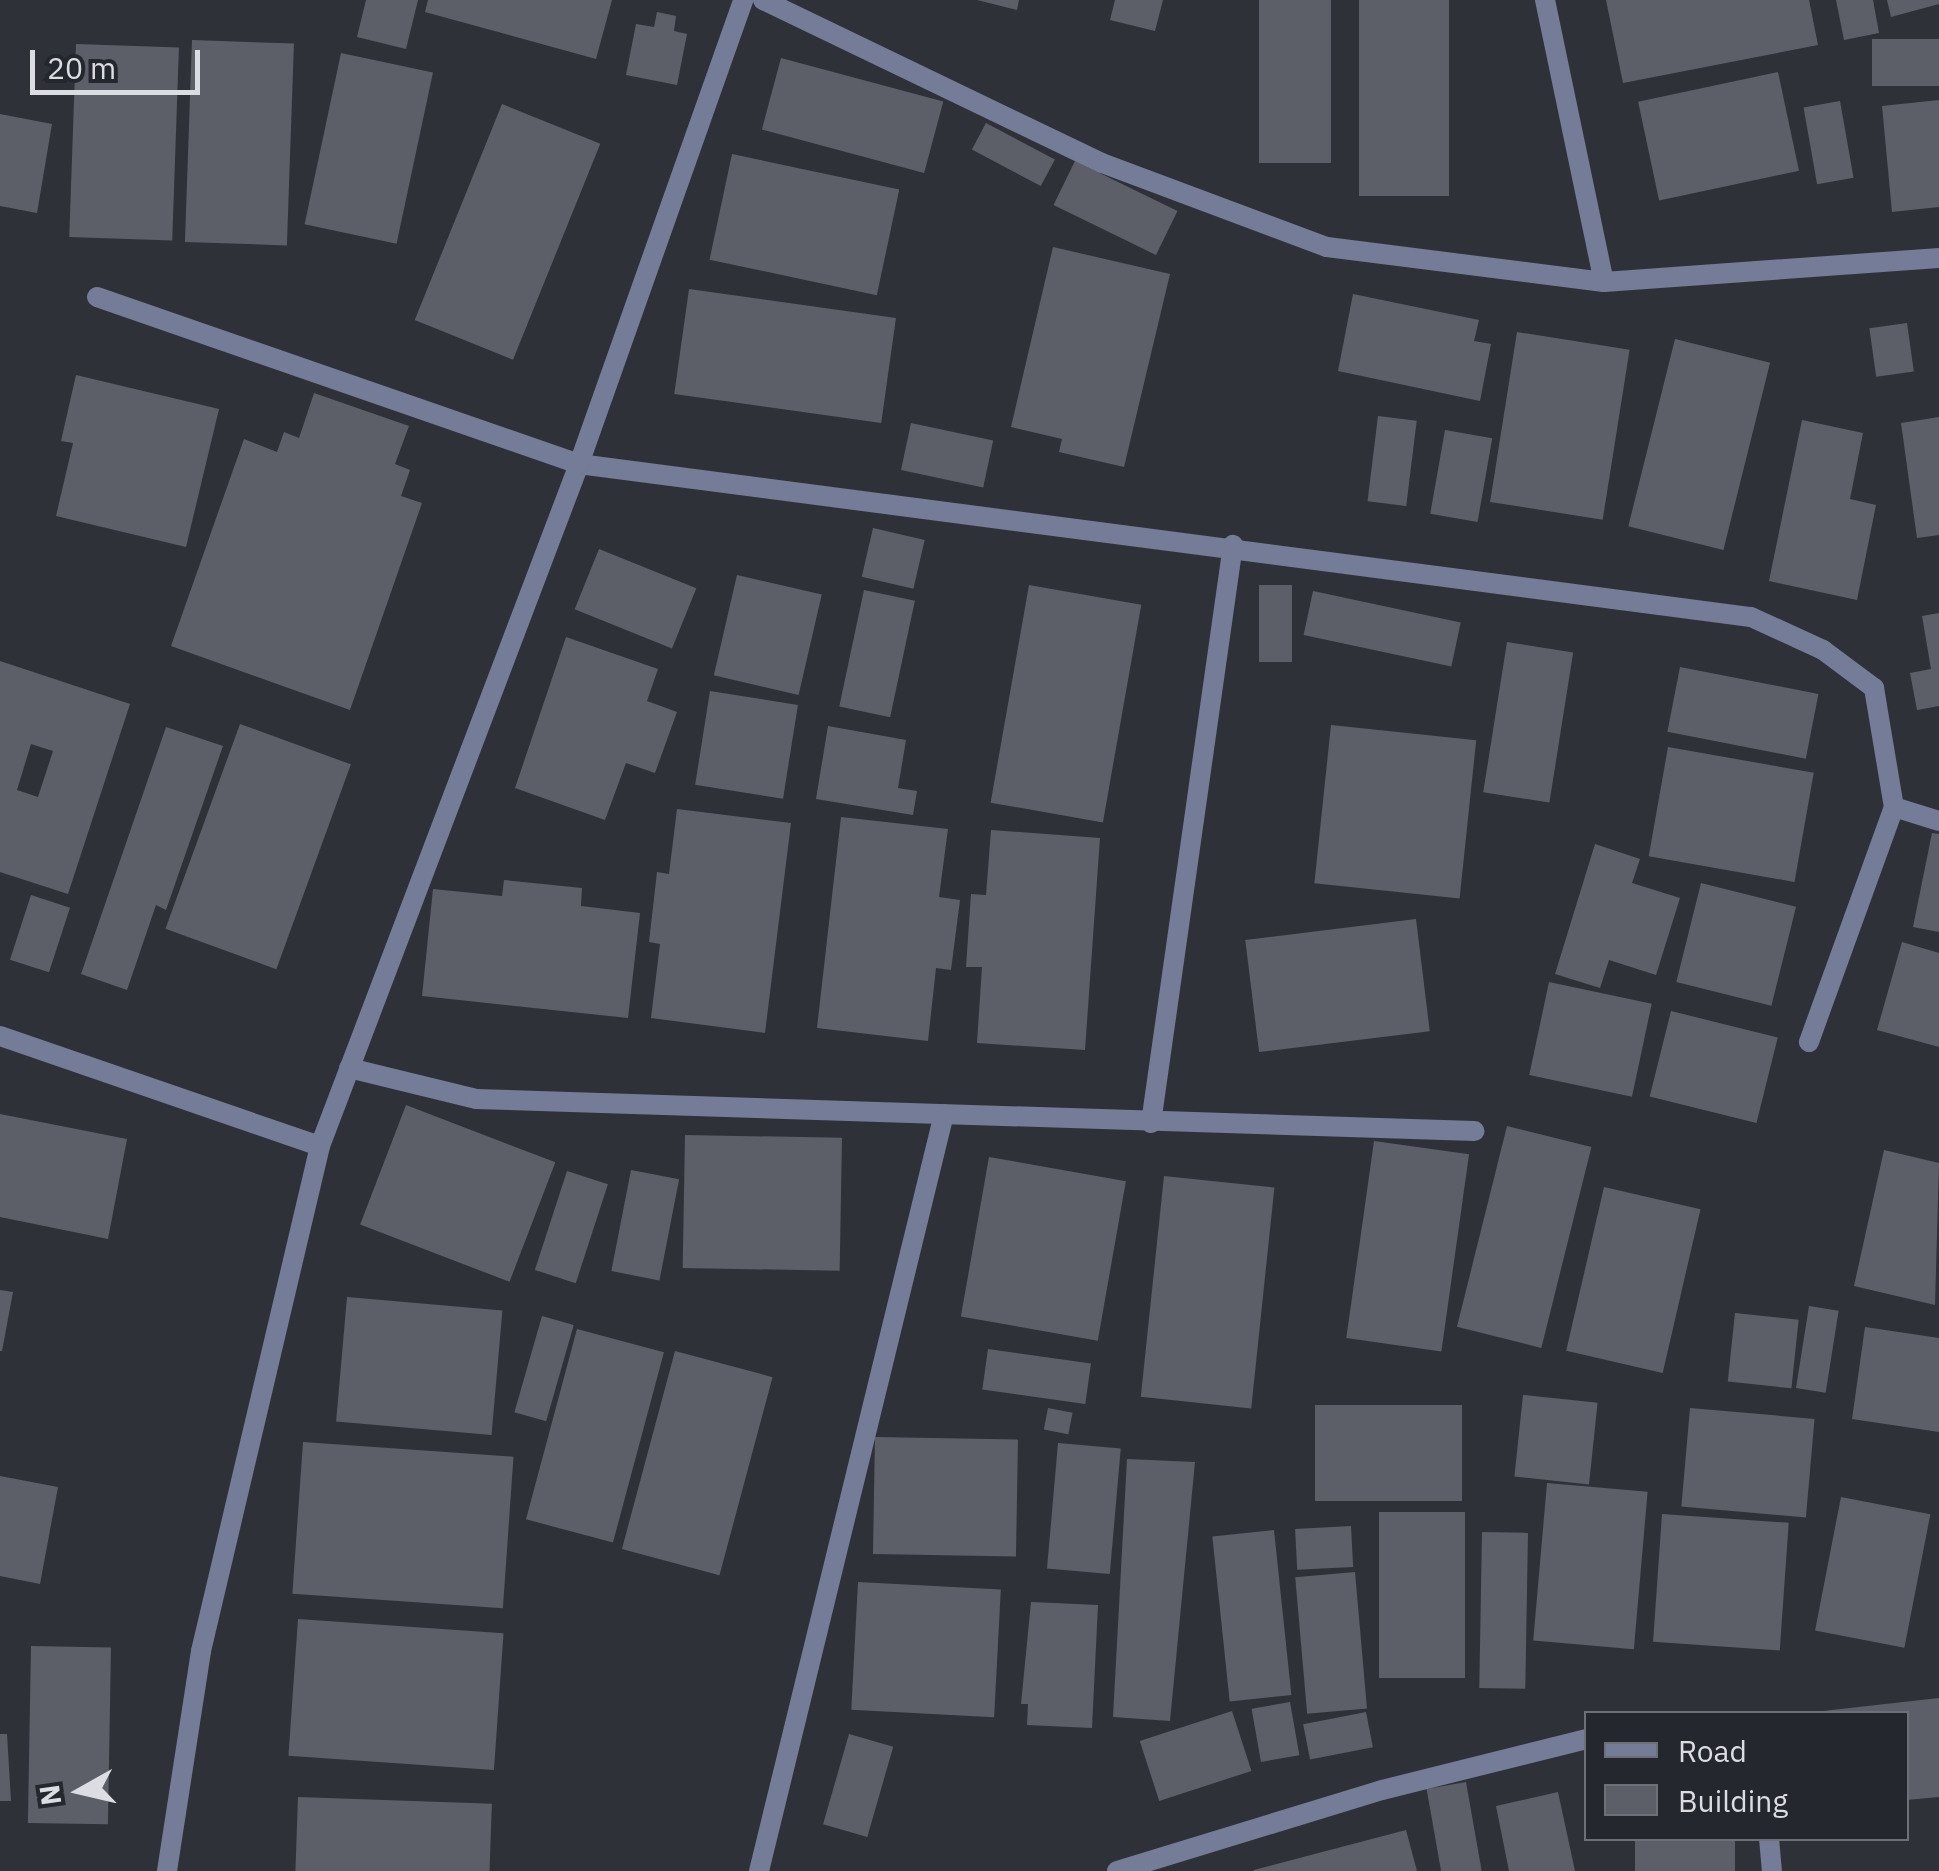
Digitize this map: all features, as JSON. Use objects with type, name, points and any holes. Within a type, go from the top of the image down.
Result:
[{"type":"street","points":[[167,1871],[201,1651],[320,1146],[579,464],[743,0]]},
{"type":"street","points":[[764,0],[1102,163],[1327,247],[1604,282],[1939,258]]},
{"type":"street","points":[[1546,0],[1604,282]]},
{"type":"street","points":[[98,298],[579,464],[1233,545],[1751,617],[1823,650],[1874,688],[1894,807],[1809,1042]]},
{"type":"street","points":[[1151,1123],[1233,545]]},
{"type":"street","points":[[1894,807],[1939,821]]},
{"type":"street","points":[[0,1036],[320,1146]]},
{"type":"street","points":[[349,1068],[476,1100],[1474,1131]]},
{"type":"street","points":[[760,1871],[944,1114]]},
{"type":"street","points":[[1117,1871],[1418,1780],[1584,1739]]},
{"type":"street","points":[[1769,1841],[1772,1871]]},
{"type":"building","points":[[366,0],[418,0],[406,49],[357,37]]},
{"type":"building","points":[[428,0],[612,0],[596,59],[425,12]]},
{"type":"building","points":[[977,0],[1019,0],[1017,10]]},
{"type":"building","points":[[1115,0],[1163,0],[1155,31],[1110,20]]},
{"type":"building","points":[[1259,0],[1331,0],[1331,163],[1259,163]]},
{"type":"building","points":[[1359,0],[1449,0],[1449,196],[1359,196]]},
{"type":"building","points":[[1606,0],[1809,0],[1818,45],[1623,83]]},
{"type":"building","points":[[1836,0],[1873,0],[1879,33],[1844,40]]},
{"type":"building","points":[[1887,0],[1939,0],[1939,4],[1891,17]]},
{"type":"building","points":[[657,12],[676,16],[674,31],[687,34],[677,85],[626,75],[636,24],[654,27]]},
{"type":"building","points":[[1872,39],[1939,39],[1939,86],[1872,86]]},
{"type":"building","points":[[192,40],[294,44],[287,245],[185,242]]},
{"type":"building","points":[[76,44],[179,48],[172,240],[69,237]]},
{"type":"building","points":[[341,53],[433,73],[397,244],[305,224]]},
{"type":"building","points":[[781,58],[943,101],[924,173],[762,129]]},
{"type":"building","points":[[1778,72],[1799,171],[1659,201],[1638,102]]},
{"type":"building","points":[[1939,100],[1939,207],[1892,212],[1882,106]]},
{"type":"building","points":[[1840,101],[1854,178],[1817,184],[1804,107]]},
{"type":"building","points":[[502,104],[600,144],[513,360],[415,320]]},
{"type":"building","points":[[0,114],[52,124],[37,213],[0,206]]},
{"type":"building","points":[[986,123],[1055,160],[1041,186],[972,149]]},
{"type":"building","points":[[732,154],[899,190],[877,295],[710,260]]},
{"type":"building","points":[[1075,161],[1177,211],[1156,255],[1054,205]]},
{"type":"building","points":[[1053,247],[1170,274],[1124,467],[1059,452],[1062,439],[1011,427]]},
{"type":"building","points":[[689,289],[896,318],[881,423],[674,394]]},
{"type":"building","points":[[1353,294],[1479,320],[1474,341],[1491,344],[1480,401],[1338,371]]},
{"type":"building","points":[[1907,323],[1914,372],[1876,377],[1869,328]]},
{"type":"building","points":[[1517,332],[1630,350],[1603,520],[1490,502]]},
{"type":"building","points":[[1675,339],[1770,363],[1723,550],[1628,526]]},
{"type":"building","points":[[76,375],[219,409],[186,547],[56,516],[73,443],[61,441]]},
{"type":"building","points":[[314,393],[409,426],[395,464],[410,470],[401,496],[422,503],[350,710],[171,646],[244,439],[277,452],[284,432],[299,438]]},
{"type":"building","points":[[1378,416],[1417,421],[1406,506],[1368,501]]},
{"type":"building","points":[[1939,417],[1939,535],[1917,538],[1901,423]]},
{"type":"building","points":[[1802,420],[1863,433],[1850,499],[1876,505],[1857,600],[1769,581]]},
{"type":"building","points":[[911,423],[993,440],[983,487],[901,470]]},
{"type":"building","points":[[1445,430],[1492,438],[1478,522],[1430,514]]},
{"type":"building","points":[[873,528],[925,540],[913,589],[862,577]]},
{"type":"building","points":[[599,549],[696,588],[672,649],[575,609]]},
{"type":"building","points":[[737,575],[822,595],[799,695],[714,675]]},
{"type":"building","points":[[1029,585],[1141,605],[1103,822],[991,803]]},
{"type":"building","points":[[1259,585],[1292,585],[1292,662],[1259,662]]},
{"type":"building","points":[[864,590],[915,601],[890,717],[839,706]]},
{"type":"building","points":[[1313,591],[1461,622],[1451,666],[1304,635]]},
{"type":"building","points":[[1939,613],[1939,706],[1917,710],[1910,673],[1931,669],[1922,616]]},
{"type":"building","points":[[566,637],[658,669],[647,701],[677,712],[655,773],[626,763],[605,820],[515,788]]},
{"type":"building","points":[[1507,642],[1573,652],[1549,803],[1483,792]]},
{"type":"building","points":[[0,661],[130,704],[68,894],[0,872]],"holes":[[[31,744],[53,751],[38,797],[17,790]]]},
{"type":"building","points":[[1680,667],[1818,694],[1806,759],[1667,732]]},
{"type":"building","points":[[710,691],[798,705],[783,799],[695,785]]},
{"type":"building","points":[[240,724],[351,764],[276,969],[165,929]]},
{"type":"building","points":[[1331,725],[1476,740],[1460,898],[1314,883]]},
{"type":"building","points":[[828,726],[906,740],[898,788],[917,791],[913,815],[816,799]]},
{"type":"building","points":[[166,727],[223,746],[166,910],[156,905],[127,990],[81,974]]},
{"type":"building","points":[[1668,747],[1814,773],[1794,882],[1649,856]]},
{"type":"building","points":[[677,809],[791,823],[765,1033],[651,1018],[660,944],[649,942],[657,872],[669,874]]},
{"type":"building","points":[[841,817],[948,829],[939,897],[960,900],[951,970],[936,968],[928,1041],[817,1028]]},
{"type":"building","points":[[991,830],[1100,838],[1085,1050],[977,1043],[982,967],[966,967],[971,894],[986,895]]},
{"type":"building","points":[[1932,833],[1939,834],[1939,932],[1913,927]]},
{"type":"building","points":[[1595,844],[1640,859],[1632,883],[1680,898],[1656,975],[1609,960],[1600,988],[1555,974]]},
{"type":"building","points":[[504,880],[582,888],[581,906],[640,913],[628,1018],[422,996],[433,889],[502,896]]},
{"type":"building","points":[[1701,883],[1796,907],[1771,1006],[1676,982]]},
{"type":"building","points":[[31,895],[70,908],[49,972],[10,960]]},
{"type":"building","points":[[1416,919],[1430,1031],[1259,1052],[1245,940]]},
{"type":"building","points":[[1902,942],[1939,953],[1939,1047],[1877,1030]]},
{"type":"building","points":[[1549,982],[1652,1004],[1632,1097],[1529,1075]]},
{"type":"building","points":[[1671,1011],[1778,1038],[1756,1123],[1650,1096]]},
{"type":"building","points":[[406,1105],[555,1162],[510,1282],[360,1224]]},
{"type":"building","points":[[0,1114],[127,1139],[108,1239],[0,1217]]},
{"type":"building","points":[[1507,1126],[1591,1147],[1541,1348],[1457,1327]]},
{"type":"building","points":[[685,1135],[842,1138],[840,1271],[683,1268]]},
{"type":"building","points":[[1374,1141],[1469,1154],[1441,1351],[1346,1338]]},
{"type":"building","points":[[1884,1150],[1939,1163],[1935,1305],[1854,1286]]},
{"type":"building","points":[[989,1157],[1126,1181],[1098,1341],[961,1317]]},
{"type":"building","points":[[631,1170],[679,1179],[659,1280],[611,1271]]},
{"type":"building","points":[[567,1171],[608,1184],[576,1283],[535,1270]]},
{"type":"building","points":[[1164,1176],[1274,1188],[1251,1408],[1141,1397]]},
{"type":"building","points":[[1604,1187],[1700,1209],[1663,1373],[1566,1351]]},
{"type":"building","points":[[0,1290],[13,1292],[2,1351],[0,1351]]},
{"type":"building","points":[[347,1297],[502,1311],[492,1435],[336,1422]]},
{"type":"building","points":[[1809,1306],[1839,1311],[1826,1393],[1796,1388]]},
{"type":"building","points":[[1735,1313],[1799,1320],[1791,1388],[1728,1382]]},
{"type":"building","points":[[542,1316],[574,1325],[546,1421],[514,1412]]},
{"type":"building","points":[[1865,1327],[1939,1338],[1939,1432],[1852,1419]]},
{"type":"building","points":[[577,1329],[664,1352],[613,1543],[526,1519]]},
{"type":"building","points":[[988,1349],[1091,1363],[1085,1404],[982,1390]]},
{"type":"building","points":[[675,1351],[773,1377],[720,1575],[622,1549]]},
{"type":"building","points":[[1523,1395],[1598,1403],[1589,1484],[1514,1477]]},
{"type":"building","points":[[1315,1405],[1462,1405],[1462,1501],[1315,1501]]},
{"type":"building","points":[[1048,1408],[1073,1413],[1068,1434],[1044,1430]]},
{"type":"building","points":[[1690,1408],[1815,1419],[1806,1518],[1681,1507]]},
{"type":"building","points":[[875,1437],[1018,1439],[1016,1556],[873,1554]]},
{"type":"building","points":[[303,1442],[513,1457],[503,1608],[292,1594]]},
{"type":"building","points":[[1058,1443],[1121,1448],[1110,1574],[1047,1569]]},
{"type":"building","points":[[1127,1459],[1195,1462],[1170,1721],[1113,1717]]},
{"type":"building","points":[[0,1476],[58,1487],[40,1584],[0,1576]]},
{"type":"building","points":[[1547,1483],[1648,1492],[1634,1649],[1533,1640]]},
{"type":"building","points":[[1841,1497],[1930,1514],[1904,1648],[1815,1631]]},
{"type":"building","points":[[1379,1512],[1465,1512],[1465,1678],[1379,1678]]},
{"type":"building","points":[[1662,1514],[1789,1523],[1780,1651],[1653,1642]]},
{"type":"building","points":[[1351,1526],[1353,1567],[1297,1570],[1295,1529]]},
{"type":"building","points":[[1274,1530],[1291,1695],[1230,1702],[1212,1536]]},
{"type":"building","points":[[1482,1532],[1528,1533],[1525,1689],[1479,1688]]},
{"type":"building","points":[[1355,1572],[1367,1708],[1307,1714],[1295,1577]]},
{"type":"building","points":[[858,1582],[1001,1589],[994,1717],[851,1710]]},
{"type":"building","points":[[1031,1602],[1098,1605],[1092,1728],[1027,1725],[1028,1704],[1021,1704]]},
{"type":"building","points":[[298,1619],[503,1633],[494,1770],[288,1756]]},
{"type":"building","points":[[31,1646],[111,1647],[108,1824],[28,1823]]},
{"type":"building","points":[[1939,1698],[1939,1797],[1909,1800],[1909,1711],[1823,1711]]},
{"type":"building","points":[[1290,1702],[1299,1755],[1261,1762],[1252,1709]]},
{"type":"building","points":[[1232,1711],[1251,1771],[1159,1801],[1140,1741]]},
{"type":"building","points":[[1366,1712],[1373,1747],[1310,1760],[1303,1724]]},
{"type":"building","points":[[0,1734],[7,1734],[11,1801],[0,1801]]},
{"type":"building","points":[[849,1734],[893,1747],[867,1837],[823,1824]]},
{"type":"building","points":[[1466,1782],[1482,1871],[1441,1871],[1427,1789]]},
{"type":"building","points":[[1558,1792],[1575,1871],[1509,1871],[1496,1806]]},
{"type":"building","points":[[298,1797],[492,1804],[490,1871],[295,1871]]},
{"type":"building","points":[[1406,1830],[1417,1871],[1254,1871],[1254,1870]]},
{"type":"building","points":[[1635,1841],[1735,1841],[1735,1871],[1635,1871]]}]
